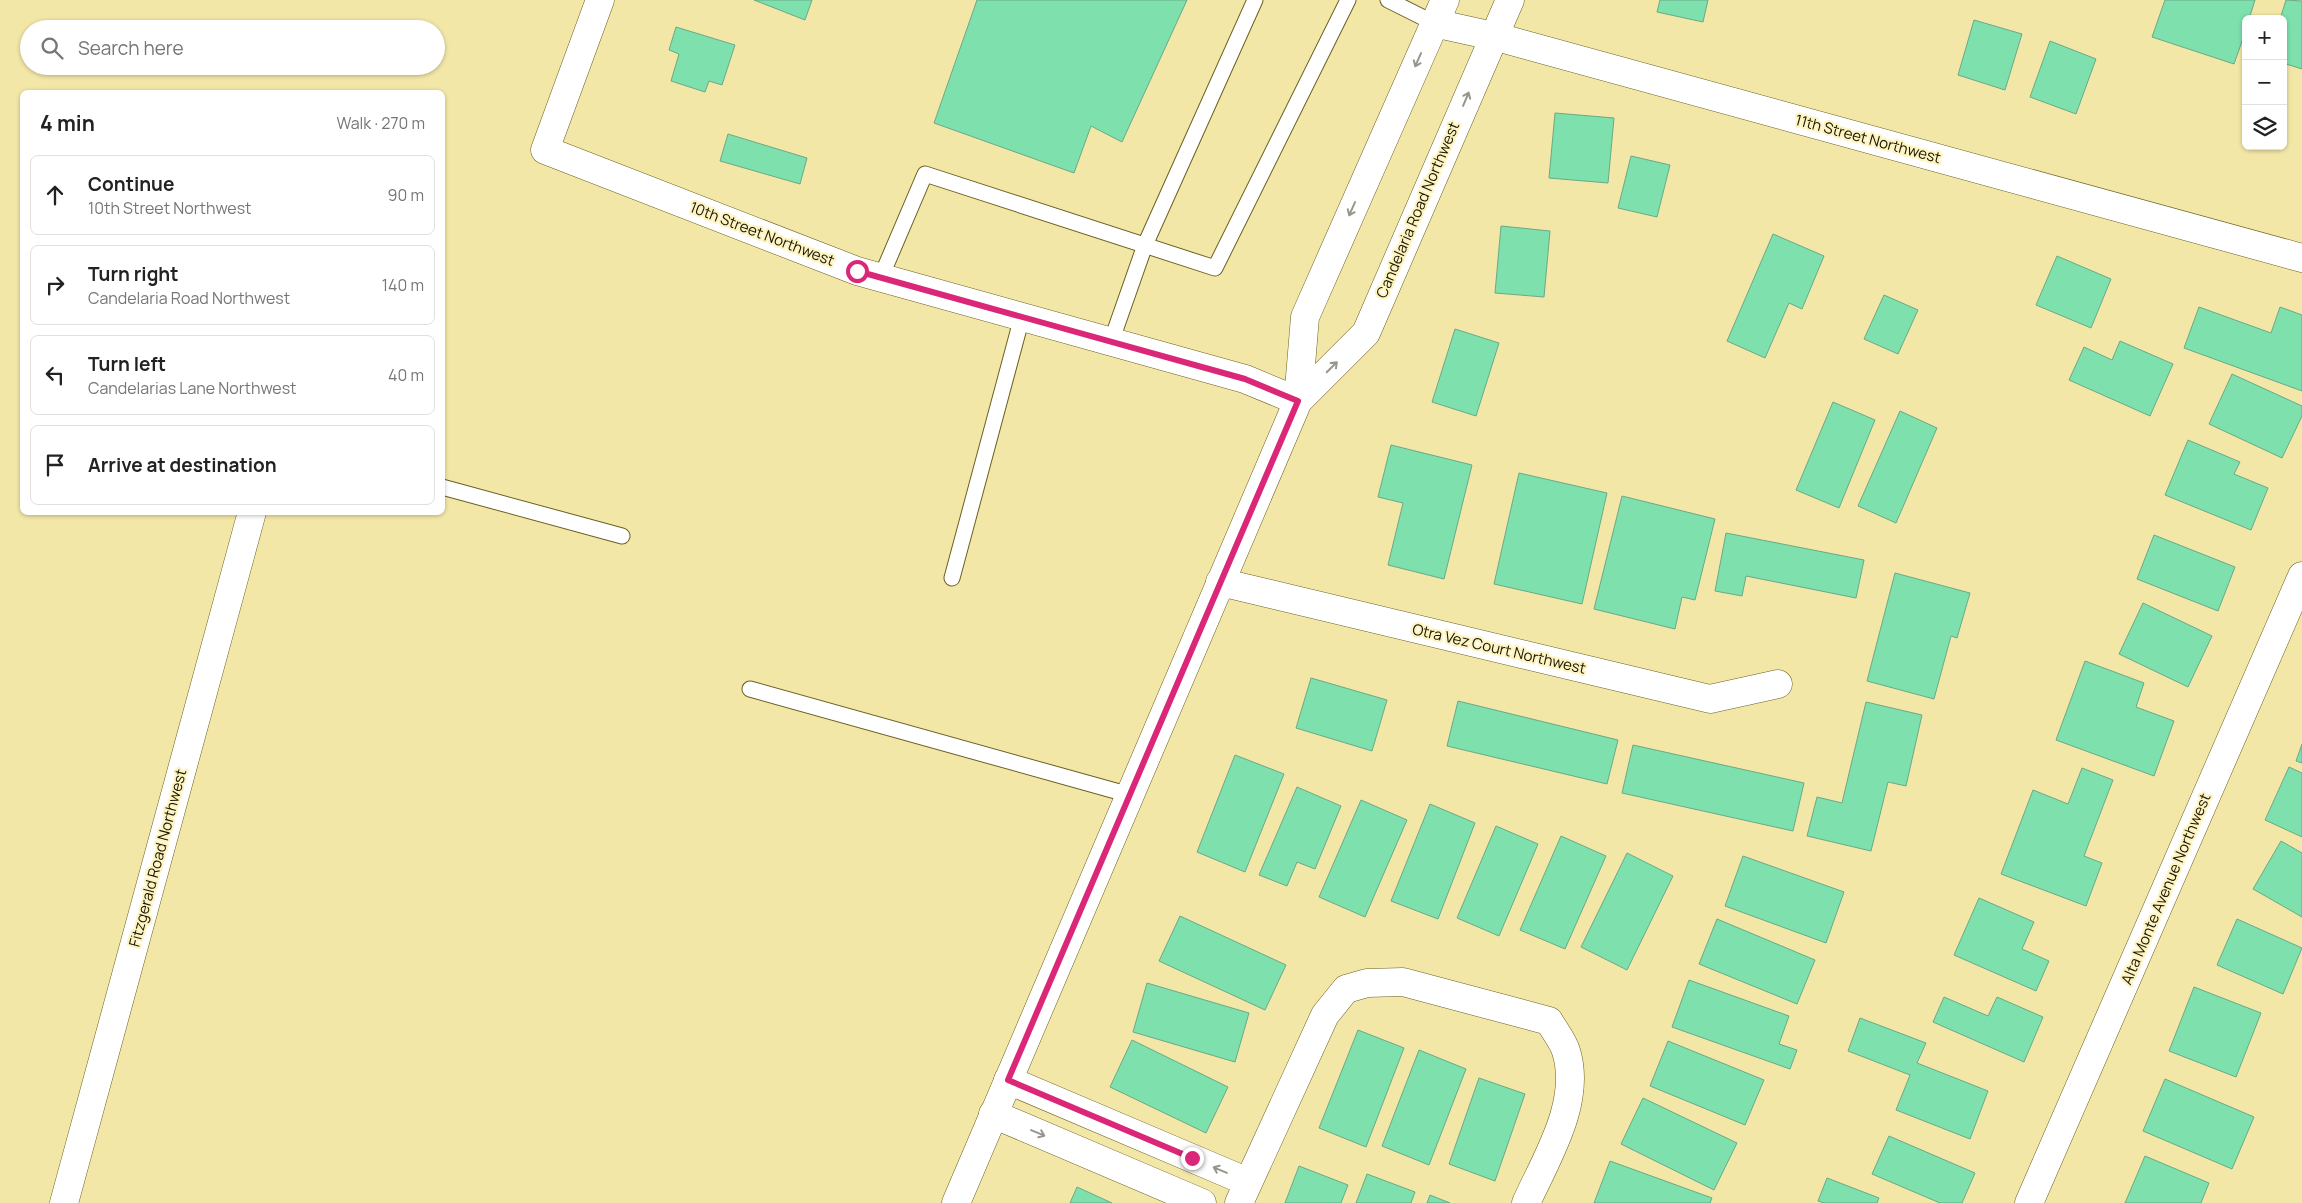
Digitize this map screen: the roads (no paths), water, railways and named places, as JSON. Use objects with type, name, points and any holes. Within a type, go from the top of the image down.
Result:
[{"type":"street","name":"10th Street Northwest","points":[[600,0],[545,150],[857,271],[1245,379],[1298,401]]},
{"type":"street","name":"Candelaria Road Northwest","points":[[1298,401],[1366,334],[1510,0]]},
{"type":"street","name":"11th Street Northwest","points":[[1439,12],[1493,36],[2302,258]]},
{"type":"street","name":"Candelaria Road Northwest","points":[[956,1203],[1298,401],[1305,317],[1439,12]]},
{"type":"street","name":"Fitzgerald Road Northwest","points":[[64,1203],[251,515]]},
{"type":"street","name":"Alta Monte Avenue Northwest","points":[[2029,1203],[2302,576]]},
{"type":"street","name":"Otra Vez Court Northwest","points":[[1220,582],[1710,699],[1778,684]]},
{"type":"street","points":[[1008,1080],[1243,1192],[1325,1015],[1330,1008],[1346,989],[1367,983],[1403,982],[1549,1021],[1566,1049],[1572,1076],[1567,1110],[1526,1203]]},
{"type":"street","points":[[993,1114],[1202,1203]]},
{"type":"lane","points":[[1111,342],[1145,245],[1255,0]]},
{"type":"lane","points":[[881,277],[925,174],[1215,268],[1348,0]]},
{"type":"lane","points":[[1388,0],[1439,12]]},
{"type":"lane","points":[[952,578],[1022,317]]},
{"type":"lane","points":[[445,488],[622,536]]},
{"type":"lane","points":[[750,689],[1130,795]]}]
